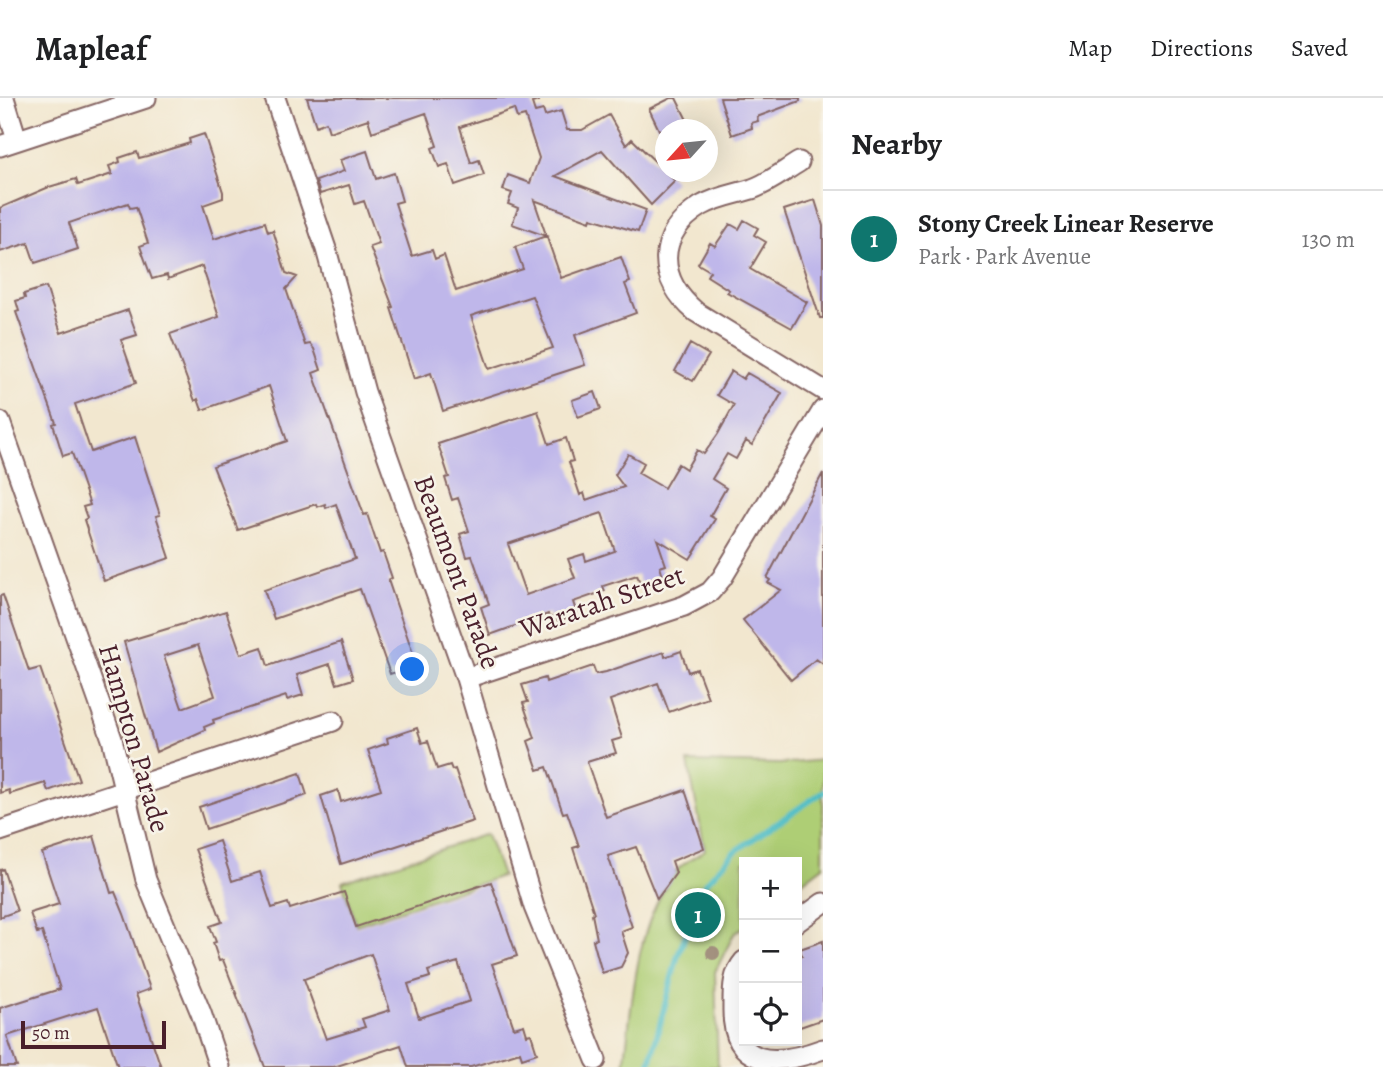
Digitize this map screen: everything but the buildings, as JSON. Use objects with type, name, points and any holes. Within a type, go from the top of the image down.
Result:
[{"type":"street","points":[[4,98],[8,143],[146,98]]},
{"type":"street","name":"Beaumont Parade","points":[[275,98],[326,249],[365,391],[466,678],[534,907],[596,1060]]},
{"type":"street","points":[[799,162],[755,188],[704,204],[689,215],[677,228],[666,263],[669,281],[678,297],[696,312],[823,390]]},
{"type":"street","name":"Waratah Street","points":[[466,678],[684,606],[710,592],[722,578],[823,410]]},
{"type":"street","name":"Hampton Parade","points":[[0,422],[103,713],[146,880],[201,1013],[219,1067]]},
{"type":"street","points":[[0,831],[333,721]]},
{"type":"street","points":[[800,920],[823,903]]},
{"type":"street","points":[[739,970],[734,978],[733,1022],[737,1041],[745,1052],[761,1062],[780,1064],[823,1049]]},
{"type":"green space","points":[[823,760],[823,866],[802,882],[802,857],[739,857],[739,930],[734,934],[715,972],[718,1067],[624,1067],[633,989],[644,937],[653,912],[664,889],[679,868],[705,850],[688,762],[780,764]]},
{"type":"green space","points":[[487,834],[502,876],[356,925],[342,882]]},
{"type":"waterway","points":[[649,1067],[677,958],[704,885],[734,852],[823,792]]},
{"type":"place","name":"Stony Creek Linear Reserve","points":[[698,915]]}]
